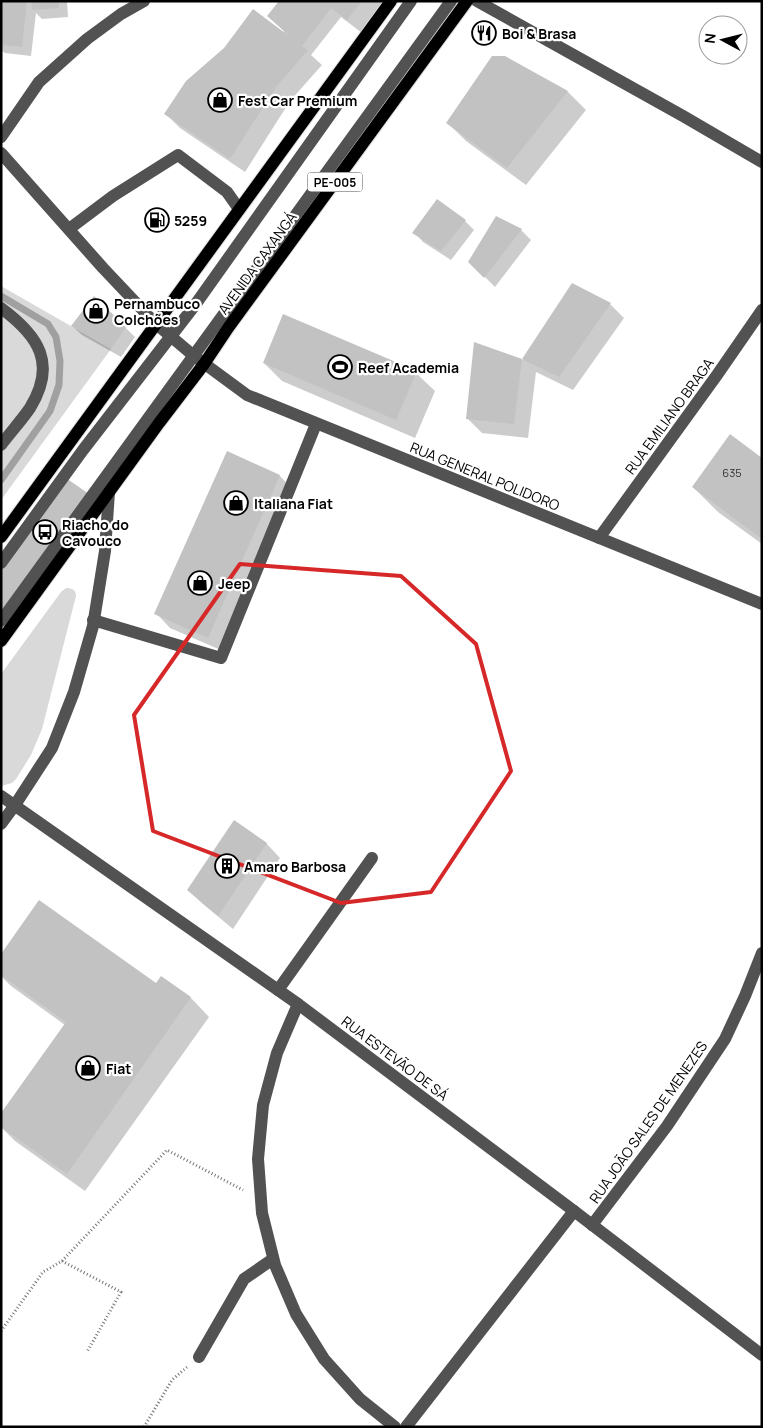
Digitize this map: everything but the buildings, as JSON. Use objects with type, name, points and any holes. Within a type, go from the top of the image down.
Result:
[{"type":"main road","points":[[1,537],[391,1]]},
{"type":"main road","name":"AVENIDA CAXANGÁ","points":[[1,642],[109,492],[199,360],[234,320],[467,1]]},
{"type":"street","points":[[1,137],[39,82],[87,39],[121,14],[144,1]]},
{"type":"street","points":[[1,563],[83,450],[171,338],[411,1]]},
{"type":"street","points":[[1,621],[199,360],[451,1]]},
{"type":"street","points":[[477,1],[762,162]]},
{"type":"street","name":"RUA GENERAL POLIDORO","points":[[1,153],[155,324],[199,360],[247,395],[762,604]]},
{"type":"street","points":[[69,229],[114,196],[178,155],[227,192],[239,210]]},
{"type":"street","points":[[1,308],[18,320],[37,344],[43,358],[44,376],[39,391],[29,409],[1,445]]},
{"type":"street","name":"RUA EMILIANO BRAGA","points":[[599,538],[762,310]]},
{"type":"street","points":[[93,620],[221,658],[316,424]]},
{"type":"street","points":[[1,824],[52,748],[74,692],[93,620],[105,552],[109,492]]},
{"type":"street","name":"RUA ESTEVÃO DE SÁ","points":[[1,796],[298,1004],[574,1210],[762,1355]]},
{"type":"street","points":[[278,990],[372,858]]},
{"type":"street","name":"RUA JOÃO SALES DE MENEZES","points":[[592,1225],[667,1126],[725,1039],[762,953]]},
{"type":"street","points":[[298,1004],[276,1053],[263,1105],[258,1159],[262,1213],[274,1260],[296,1314],[324,1359],[360,1399],[395,1427]]},
{"type":"street","name":"RUA JOÃO SALES DE MENEZES","points":[[406,1427],[574,1210]]},
{"type":"street","points":[[199,1357],[244,1279],[274,1260]]},
{"type":"path","points":[[1,1331],[43,1272],[62,1261],[167,1150],[261,1200]]},
{"type":"path","points":[[62,1261],[121,1292],[87,1352]]},
{"type":"path","points":[[144,1427],[172,1380],[199,1357]]},
{"type":"highlighted area","points":[[240,564],[401,576],[476,644],[511,771],[431,892],[341,903],[153,831],[134,715]]},
{"type":"shaded area","points":[[1,286],[111,349],[1,500]]},
{"type":"shaded area","points":[[66,588],[73,590],[76,596],[42,729],[31,755],[16,779],[12,783],[1,786],[1,674],[61,592]]},
{"type":"waterway","points":[[1,296],[48,324],[56,337],[60,361],[59,385],[50,411],[1,480]]},
{"type":"place","name":"Boi & Brasa","points":[[484,33]]},
{"type":"place","name":"Fest Car Premium","points":[[220,100]]},
{"type":"place","name":"5259","points":[[157,220]]},
{"type":"place","name":"Pernambuco Colchões","points":[[96,311]]},
{"type":"place","name":"Reef Academia","points":[[340,367]]},
{"type":"place","name":"Italiana Fiat","points":[[236,503]]},
{"type":"place","name":"Riacho do Cavouco","points":[[45,532]]},
{"type":"place","name":"Jeep","points":[[200,583]]},
{"type":"place","name":"Amaro Barbosa","points":[[227,866]]},
{"type":"place","name":"Fiat","points":[[88,1068]]}]
